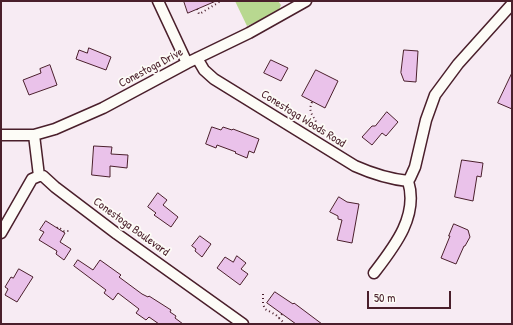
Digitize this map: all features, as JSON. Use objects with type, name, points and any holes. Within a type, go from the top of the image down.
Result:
[{"type":"street","points":[[158,1],[187,63]]},
{"type":"street","name":"Conestoga Drive","points":[[1,135],[34,135],[55,129],[103,108],[187,63],[249,33],[306,1]]},
{"type":"street","points":[[374,273],[394,246],[405,224],[410,209],[411,198],[408,181],[415,166],[426,120],[435,95],[458,64],[512,4]]},
{"type":"street","name":"Conestoga Woods Road","points":[[197,58],[208,74],[355,166],[368,172],[392,179],[408,181]]},
{"type":"street","points":[[1,233],[32,179],[39,176],[34,135]]},
{"type":"street","name":"Conestoga Boulevard","points":[[39,176],[44,176],[55,187],[116,234],[243,324]]},
{"type":"path","points":[[197,9],[199,14],[221,1]]},
{"type":"path","points":[[312,102],[310,111],[318,128],[314,140]]},
{"type":"path","points":[[57,228],[58,227],[64,231],[71,231]]},
{"type":"path","points":[[264,294],[263,304],[265,309],[276,315],[285,324]]},
{"type":"path","points":[[279,318],[282,314]]},
{"type":"green space","points":[[235,1],[278,1],[281,5],[278,12],[247,26]]},
{"type":"building","points":[[184,1],[216,1],[188,13]]},
{"type":"building","points":[[89,48],[111,57],[106,70],[76,59],[79,50],[87,53]]},
{"type":"building","points":[[404,50],[418,51],[416,82],[404,81],[401,73]]},
{"type":"building","points":[[271,60],[288,68],[281,81],[264,73]]},
{"type":"building","points":[[50,65],[57,85],[29,95],[23,80],[41,73],[40,69]]},
{"type":"building","points":[[316,70],[338,81],[325,108],[302,96]]},
{"type":"building","points":[[512,73],[512,109],[498,103]]},
{"type":"building","points":[[387,112],[398,122],[386,136],[382,133],[372,145],[362,137],[372,126],[375,126]]},
{"type":"building","points":[[212,127],[221,130],[223,127],[233,129],[259,139],[254,153],[249,151],[247,158],[217,145],[216,148],[206,144]]},
{"type":"building","points":[[94,146],[112,147],[111,154],[128,155],[127,168],[110,166],[110,177],[92,175]]},
{"type":"building","points":[[462,160],[483,163],[481,177],[477,176],[473,201],[455,197]]},
{"type":"building","points":[[158,193],[167,200],[163,205],[178,217],[171,227],[154,215],[156,213],[148,207]]},
{"type":"building","points":[[339,197],[347,202],[359,204],[352,243],[337,240],[342,220],[338,219],[338,216],[330,212]]},
{"type":"building","points":[[46,221],[65,233],[60,242],[71,249],[64,260],[56,254],[57,251],[39,240],[44,232],[40,230]]},
{"type":"building","points":[[454,224],[468,230],[470,237],[456,264],[441,258]]},
{"type":"building","points":[[200,236],[211,244],[202,257],[192,246]]},
{"type":"building","points":[[237,256],[246,263],[241,269],[248,274],[240,285],[217,268],[225,257],[233,262]]},
{"type":"building","points":[[78,260],[93,270],[100,260],[121,275],[119,277],[142,294],[148,297],[149,296],[171,310],[170,312],[176,316],[175,318],[183,324],[159,324],[149,317],[146,320],[136,313],[139,309],[118,293],[113,300],[104,293],[106,290],[74,266]]},
{"type":"building","points":[[19,269],[33,277],[17,302],[5,295],[8,289],[5,287],[11,277],[13,278]]},
{"type":"building","points":[[275,292],[293,304],[294,303],[322,324],[296,324],[267,303]]}]
